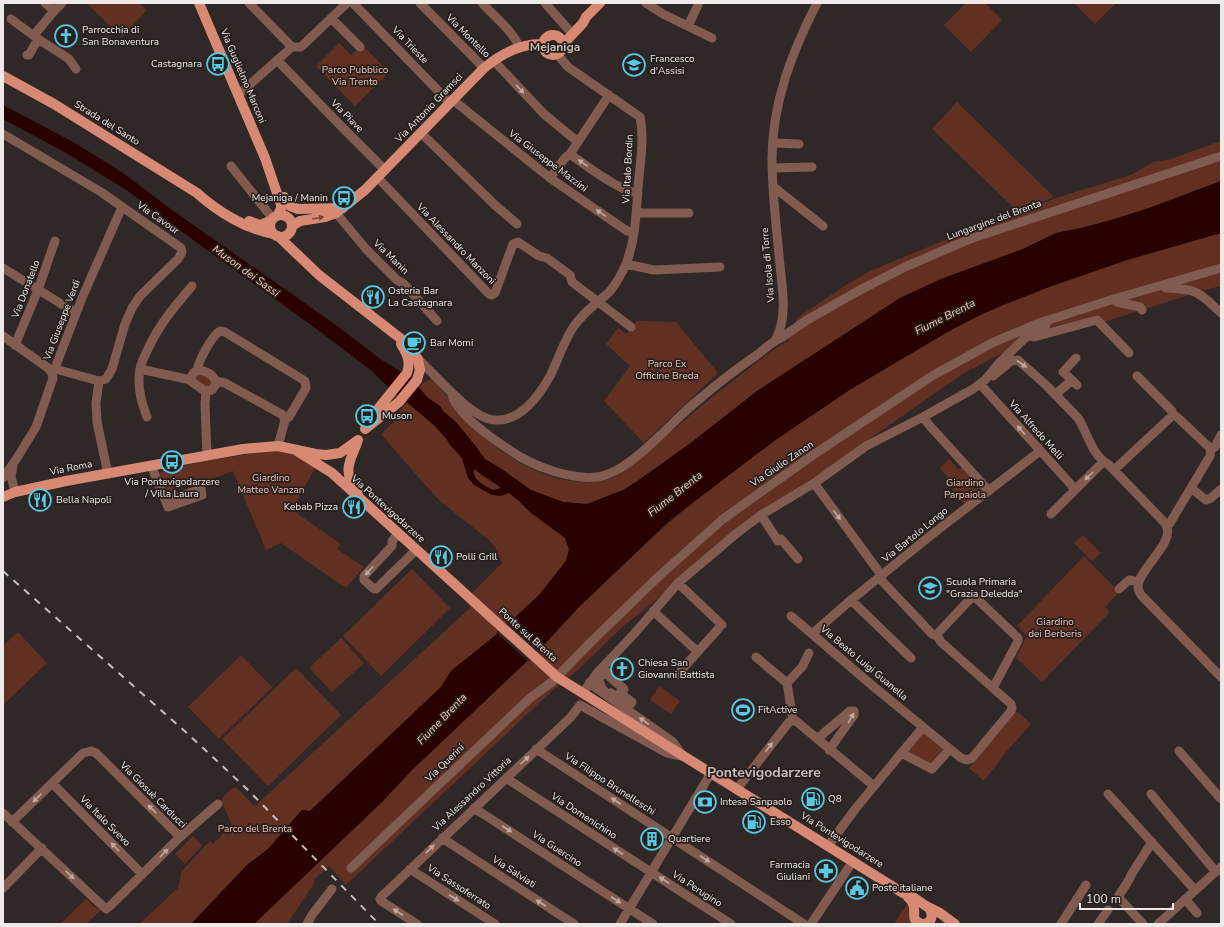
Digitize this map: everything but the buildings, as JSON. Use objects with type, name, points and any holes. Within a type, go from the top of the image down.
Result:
[{"type":"main road","name":"Via Guglielmo Marconi","points":[[199,3],[265,158],[281,205],[281,209],[274,218]]},
{"type":"main road","points":[[586,17],[580,27],[566,41],[560,50],[551,55],[546,52],[543,44],[547,37],[561,34],[568,30],[586,17],[600,3]]},
{"type":"main road","points":[[555,35],[562,40],[560,50]]},
{"type":"main road","name":"Via Antonio Gramsci","points":[[290,223],[325,217],[337,209],[378,178],[484,68],[494,60],[519,47],[543,44]]},
{"type":"main road","name":"Strada del Santo","points":[[3,76],[54,104],[196,193],[209,204],[252,228],[276,235]]},
{"type":"main road","name":"Via Guglielmo Marconi","points":[[265,158],[284,197],[290,223],[301,258]]},
{"type":"main road","name":"Strada del Santo","points":[[196,193],[212,199],[254,223],[260,224],[274,218]]},
{"type":"main road","points":[[284,197],[290,206],[294,208],[337,209]]},
{"type":"main road","points":[[276,235],[285,236],[290,223],[320,208]]},
{"type":"main road","points":[[290,223],[281,215],[274,218],[270,228],[318,275],[410,348],[418,359],[420,366],[418,377]]},
{"type":"main road","name":"Via Pontevigodarzere","points":[[330,472],[339,475],[346,471],[358,440],[374,414],[408,373],[410,366],[409,359],[399,339]]},
{"type":"main road","name":"Via Pontevigodarzere","points":[[364,430],[399,402],[418,377]]},
{"type":"main road","points":[[361,496],[354,472],[356,454],[366,433],[374,422]]},
{"type":"main road","name":"Via Pontevigodarzere","points":[[148,466],[256,447],[278,446],[326,455],[336,453],[358,440]]},
{"type":"main road","name":"Via Pontevigodarzere","points":[[297,450],[330,472],[361,496],[398,534],[482,610]]},
{"type":"main road","points":[[330,472],[327,461],[336,453]]},
{"type":"main road","name":"Via Pontevigodarzere","points":[[336,453],[346,456],[351,481],[361,496]]},
{"type":"main road","name":"Via Roma","points":[[3,496],[15,492],[148,466]]},
{"type":"main road","name":"Ponte sul Brenta","points":[[482,610],[554,674]]},
{"type":"main road","name":"Via Pontevigodarzere","points":[[554,674],[737,790],[927,907],[942,914],[951,921]]},
{"type":"main road","points":[[906,894],[923,921]]},
{"type":"main road","points":[[920,906],[927,907],[932,913],[923,921],[920,906]]},
{"type":"main road","name":"Via Pontevigodarzere","points":[[923,921],[936,917],[951,921]]},
{"type":"street","points":[[45,3],[54,11]]},
{"type":"street","points":[[27,54],[29,55],[36,37],[54,11],[62,3]]},
{"type":"street","points":[[249,3],[292,46],[301,47],[347,3]]},
{"type":"street","name":"Via Trieste","points":[[353,3],[452,102]]},
{"type":"street","name":"Via Montello","points":[[420,3],[484,68]]},
{"type":"street","points":[[482,3],[508,31],[518,43],[519,47]]},
{"type":"street","points":[[545,3],[568,30]]},
{"type":"street","points":[[646,3],[663,14],[712,38]]},
{"type":"street","name":"Via Isola di Torre","points":[[776,339],[781,325],[783,302],[772,168],[774,122],[782,88],[802,35],[817,3]]},
{"type":"street","points":[[688,26],[698,4]]},
{"type":"street","points":[[332,18],[360,47]]},
{"type":"street","points":[[11,19],[69,58],[76,69]]},
{"type":"street","points":[[238,95],[292,46]]},
{"type":"street","name":"Via Italo Bordin","points":[[418,359],[453,394],[484,418],[505,420],[517,415],[525,409],[541,391],[550,377],[568,335],[584,314],[610,291],[626,264],[637,213],[642,151],[640,117],[568,66],[560,50]]},
{"type":"street","name":"Via Piave","points":[[278,60],[340,126],[385,170]]},
{"type":"street","points":[[494,60],[544,114],[578,142]]},
{"type":"street","points":[[550,178],[565,158],[570,154],[609,95]]},
{"type":"street","name":"Via Giuseppe Mazzini","points":[[452,102],[550,178],[627,231],[634,232]]},
{"type":"street","points":[[421,133],[496,206],[517,224]]},
{"type":"street","name":"Via Cavour","points":[[3,134],[85,182],[181,248],[182,252],[178,259],[152,283],[136,302],[125,324],[110,375],[106,379],[99,382]]},
{"type":"street","points":[[773,143],[799,144]]},
{"type":"street","points":[[570,154],[616,186],[630,192],[638,193]]},
{"type":"street","name":"Lungargine del Brenta","points":[[453,394],[453,399],[462,411],[487,434],[519,456],[553,470],[579,477],[598,477],[612,472],[635,458],[690,407],[727,376],[767,348],[776,339],[781,338],[807,320],[860,290],[907,266],[970,239],[1221,156]]},
{"type":"street","points":[[231,166],[274,218]]},
{"type":"street","points":[[772,168],[812,167]]},
{"type":"street","name":"Via Alessandro Manzoni","points":[[378,178],[489,294],[492,295],[495,293],[513,244],[518,242],[539,256],[547,258],[570,275],[572,282],[631,327]]},
{"type":"street","points":[[773,188],[823,226]]},
{"type":"street","name":"Via Giuseppe Verdi","points":[[3,478],[36,427],[42,413],[52,378],[56,371],[55,368],[76,313],[122,207]]},
{"type":"street","name":"Via Manin","points":[[337,209],[366,249],[397,280],[404,284],[437,321]]},
{"type":"street","name":"Via Italo Bordin","points":[[637,213],[689,214]]},
{"type":"street","name":"Via Donatello","points":[[15,345],[38,290],[55,241]]},
{"type":"street","points":[[626,264],[654,270],[720,267]]},
{"type":"street","points":[[3,268],[76,313]]},
{"type":"street","name":"Via Giulio Zanon","points":[[554,674],[591,642],[658,577],[701,538],[748,501],[932,376],[992,343],[1034,325],[1114,299],[1221,268]]},
{"type":"street","name":"Via Giulio Zanon","points":[[1163,285],[1166,288],[1190,290],[1202,295],[1221,313]]},
{"type":"street","points":[[147,417],[141,394],[139,379],[140,368],[158,329],[192,286]]},
{"type":"street","points":[[1114,299],[1117,302],[1140,307],[1142,310]]},
{"type":"street","name":"Via Giulio Zanon","points":[[584,694],[598,672],[634,634],[678,583],[715,551],[761,515],[814,483],[866,446],[923,417],[980,384],[1024,339],[1052,322],[1054,318]]},
{"type":"street","name":"Via Giulio Zanon","points":[[1024,339],[1097,320],[1129,353]]},
{"type":"street","points":[[197,371],[199,362],[215,334],[220,331],[225,332],[305,382],[306,388],[289,417],[285,420],[278,446]]},
{"type":"street","points":[[3,336],[48,368],[99,382],[96,403],[96,422],[108,474]]},
{"type":"street","points":[[1056,394],[1074,382],[1062,372],[1076,358]]},
{"type":"street","points":[[990,374],[994,376],[1011,361],[1018,360],[1056,394],[1078,418],[1082,424],[1087,439],[1103,463],[1108,464],[1167,526],[1168,531],[1165,540],[1139,582],[1138,590],[1141,595],[1221,677]]},
{"type":"street","points":[[140,368],[191,380],[195,385],[206,391],[212,390],[215,387],[216,380]]},
{"type":"street","points":[[418,377],[422,372],[430,370]]},
{"type":"street","points":[[191,380],[192,375],[197,371],[203,371],[210,374],[216,380],[225,383],[277,412],[283,416],[285,420]]},
{"type":"street","points":[[1136,376],[1172,411],[1173,415],[1176,416],[1211,449]]},
{"type":"street","name":"Via Alfredo Melli","points":[[980,384],[1075,490]]},
{"type":"street","points":[[206,391],[207,456]]},
{"type":"street","points":[[1114,470],[1173,415]]},
{"type":"street","points":[[923,417],[989,491]]},
{"type":"street","points":[[1167,526],[1170,524],[1210,456],[1211,449],[1215,447],[1221,435]]},
{"type":"street","name":"Via Bartolo Longo","points":[[812,634],[851,600],[930,536],[1040,451]]},
{"type":"street","name":"Via Giuseppe Verdi","points":[[14,462],[11,476],[15,492]]},
{"type":"street","points":[[1051,514],[1103,463]]},
{"type":"street","points":[[148,466],[166,501]]},
{"type":"street","points":[[814,483],[875,566],[883,582],[912,615],[993,688],[1018,641],[1018,638],[975,597],[972,597],[950,619],[937,636]]},
{"type":"street","points":[[1191,488],[1206,500],[1211,498],[1221,489]]},
{"type":"street","points":[[761,515],[778,541],[781,540],[798,559]]},
{"type":"street","points":[[398,534],[392,541],[392,546],[364,576],[364,580],[374,589],[376,589],[416,550]]},
{"type":"street","points":[[1119,589],[1129,580],[1139,582]]},
{"type":"street","points":[[677,675],[721,626],[678,583]]},
{"type":"street","points":[[851,600],[911,658]]},
{"type":"street","points":[[653,611],[698,652]]},
{"type":"street","name":"Via Beato Luigi Guanella","points":[[791,616],[874,687],[964,760],[972,758],[1011,711],[1011,704],[993,688]]},
{"type":"street","points":[[787,682],[802,667],[809,653]]},
{"type":"street","points":[[756,657],[787,682],[793,720],[874,786]]},
{"type":"street","points":[[598,672],[597,679],[601,689]]},
{"type":"street","name":"Via Querini","points":[[351,868],[530,698],[552,682],[554,674]]},
{"type":"street","name":"Via Pontevigodarzere","points":[[584,694],[601,689],[673,742],[683,756]]},
{"type":"street","name":"Via Pontevigodarzere","points":[[584,694],[666,753],[683,756]]},
{"type":"street","name":"Via Alessandro Vittoria","points":[[417,924],[380,899],[571,716],[584,694]]},
{"type":"street","points":[[817,740],[850,711],[854,711],[854,715],[829,750]]},
{"type":"street","points":[[737,790],[789,722],[793,720]]},
{"type":"street","points":[[828,846],[856,808],[923,726]]},
{"type":"street","name":"Via Filippo Brunelleschi","points":[[536,749],[804,924]]},
{"type":"street","points":[[901,753],[932,769],[950,749]]},
{"type":"street","name":"Via Giosuè Carducci","points":[[3,813],[12,822],[42,848],[106,909],[180,837],[94,752],[89,750],[85,752],[12,822]]},
{"type":"street","points":[[1179,751],[1221,799]]},
{"type":"street","points":[[620,924],[711,773]]},
{"type":"street","name":"Via Domenichino","points":[[507,777],[508,780],[651,872]]},
{"type":"street","name":"Via Italo Svevo","points":[[52,783],[142,874]]},
{"type":"street","points":[[1108,794],[1195,890]]},
{"type":"street","points":[[1151,794],[1218,870],[1158,924]]},
{"type":"street","points":[[180,837],[218,804]]},
{"type":"street","name":"Via Guercino","points":[[474,808],[653,924]]},
{"type":"street","name":"Via Salviati","points":[[442,838],[574,924]]},
{"type":"street","points":[[1143,924],[1118,897],[1152,842]]},
{"type":"street","points":[[5,886],[42,848]]},
{"type":"street","points":[[811,924],[853,861]]},
{"type":"street","name":"Via Sassoferrato","points":[[410,869],[495,924]]},
{"type":"street","name":"Via Perugino","points":[[651,872],[731,924]]},
{"type":"street","points":[[1061,924],[1086,885]]},
{"type":"street","points":[[307,924],[332,889]]},
{"type":"street","points":[[1185,899],[1197,913]]},
{"type":"street","points":[[1098,924],[1108,910]]},
{"type":"green space","points":[[86,3],[139,3],[147,10],[122,37]]},
{"type":"green space","points":[[966,3],[985,3],[1002,20],[971,52],[944,25]]},
{"type":"green space","points":[[1074,3],[1116,3],[1095,24]]},
{"type":"green space","name":"Parco Pubblico Via Trento","points":[[339,43],[351,55],[362,45],[389,72],[355,106],[316,66]]},
{"type":"green space","points":[[957,102],[1054,197],[1017,211],[932,129]]},
{"type":"green space","points":[[1221,141],[1221,181],[1149,208],[1111,220],[1056,233],[1023,249],[941,279],[900,298],[757,391],[692,442],[636,482],[623,490],[587,504],[563,502],[531,490],[485,459],[456,422],[443,411],[440,406],[428,398],[419,388],[425,382],[432,379],[465,419],[500,450],[525,466],[550,476],[577,482],[602,481],[616,476],[629,467],[711,398],[770,352],[788,341],[797,318],[846,285],[870,271],[959,234],[1002,220],[1056,198],[1131,175],[1153,162],[1168,160]]},
{"type":"green space","points":[[1221,233],[1221,286],[1098,324],[1024,342],[964,373],[868,440],[682,579],[620,629],[579,669],[554,689],[346,885],[329,866],[315,879],[313,885],[287,924],[254,924],[382,802],[412,770],[541,648],[580,606],[653,537],[693,502],[774,441],[851,389],[951,330],[980,315],[1049,287],[1127,260]]},
{"type":"green space","name":"Parco Ex Officine Breda","points":[[637,321],[676,322],[718,373],[644,443],[604,401],[630,366],[606,344],[618,328],[627,334]]},
{"type":"green space","points":[[199,373],[209,377],[213,385],[205,388],[195,381],[196,375]]},
{"type":"green space","name":"Parco del Brenta","points":[[407,402],[437,428],[450,445],[480,474],[509,492],[530,512],[565,538],[569,549],[566,561],[539,595],[497,634],[451,671],[441,687],[310,811],[302,810],[268,849],[247,865],[191,924],[139,924],[178,888],[181,872],[210,841],[213,844],[232,825],[221,801],[227,792],[236,787],[254,806],[256,805],[470,608],[473,592],[502,563],[495,547],[489,540],[440,501],[381,434],[394,422],[393,419]]},
{"type":"green space","name":"Giardino Matteo Vanzan","points":[[275,450],[295,455],[316,466],[292,510],[341,544],[337,549],[364,567],[346,588],[281,543],[266,550],[233,471],[204,482],[203,480],[169,492],[167,491],[160,475],[162,470],[211,460]]},
{"type":"green space","name":"Giardino Parpaiola","points":[[949,459],[959,470],[962,467],[983,490],[964,504],[952,491],[954,489],[947,482],[950,480],[940,468]]},
{"type":"green space","points":[[1083,535],[1101,553],[1092,561],[1074,543]]},
{"type":"green space","name":"Giardino dei Berberis","points":[[1084,556],[1119,592],[1105,607],[1110,612],[1042,682],[1016,658],[1027,636],[1017,626]]},
{"type":"green space","points":[[412,569],[450,608],[381,676],[343,636]]},
{"type":"green space","points":[[18,632],[47,663],[3,705],[3,646]]},
{"type":"green space","points":[[341,638],[364,663],[332,692],[309,668]]},
{"type":"green space","points":[[241,655],[272,687],[219,739],[188,707]]},
{"type":"green space","points":[[296,668],[341,715],[268,786],[222,739]]},
{"type":"green space","points":[[659,686],[680,701],[671,714],[650,700]]},
{"type":"green space","points":[[1017,711],[1031,724],[1007,751],[984,781],[969,768]]},
{"type":"green space","points":[[924,733],[943,749],[932,764],[908,753],[907,750],[921,734]]},
{"type":"green space","points":[[193,836],[202,846],[185,864],[175,854]]},
{"type":"green space","points":[[86,899],[100,911],[86,924],[60,924]]},
{"type":"green space","points":[[908,903],[912,924],[894,924]]},
{"type":"water","points":[[3,105],[75,143],[123,173],[172,210],[333,323],[382,360],[412,379],[428,398],[440,406],[443,411],[456,422],[485,459],[531,490],[563,502],[587,504],[623,490],[692,442],[757,391],[900,298],[941,279],[1023,249],[1056,233],[1111,220],[1149,208],[1221,181],[1221,233],[1127,260],[1049,287],[1003,305],[951,330],[851,389],[774,441],[669,521],[580,606],[541,648],[412,770],[382,802],[254,924],[191,924],[247,865],[268,849],[302,810],[310,811],[441,687],[451,671],[497,634],[539,595],[566,561],[569,549],[565,538],[530,512],[509,493],[501,496],[492,495],[474,485],[468,478],[462,458],[434,425],[387,386],[372,371],[322,333],[128,191],[68,154],[3,119]],"holes":[[[474,469],[501,488],[493,490],[483,484],[475,476]]]},
{"type":"pier","points":[[507,622],[540,652],[529,662],[496,632]]},
{"type":"railway","points":[[3,571],[188,734],[247,789],[379,924]]},
{"type":"place","name":"Parrocchia di San Bonaventura","points":[[66,36]]},
{"type":"place","name":"Castagnara","points":[[218,64]]},
{"type":"place","name":"Francesco d'Assisi","points":[[634,65]]},
{"type":"place","name":"Mejaniga / Manin","points":[[344,198]]},
{"type":"place","name":"Osteria Bar La Castagnara","points":[[373,297]]},
{"type":"place","name":"Bar Momi","points":[[414,343]]},
{"type":"place","name":"Muson","points":[[367,416]]},
{"type":"place","name":"Via Pontevigodarzere / Villa Laura","points":[[172,462]]},
{"type":"place","name":"Bella Napoli","points":[[40,500]]},
{"type":"place","name":"Kebab Pizza","points":[[354,507]]},
{"type":"place","name":"Polli Grill","points":[[441,557]]},
{"type":"place","name":"Scuola Primaria \"Grazia Deledda\"","points":[[930,588]]},
{"type":"place","name":"Chiesa San Giovanni Battista","points":[[622,669]]},
{"type":"place","name":"FitActive","points":[[743,710]]},
{"type":"place","name":"Q8","points":[[813,799]]},
{"type":"place","name":"Intesa Sanpaolo","points":[[705,802]]},
{"type":"place","name":"Esso","points":[[754,822]]},
{"type":"place","name":"Quartiere","points":[[652,839]]},
{"type":"place","name":"Farmacia Giuliani","points":[[826,871]]},
{"type":"place","name":"Poste italiane","points":[[857,888]]},
{"type":"district","name":"Mejaniga","points":[[555,47]]},
{"type":"district","name":"Pontevigodarzere","points":[[764,772]]},
{"type":"water label","name":"Muson dei Sassi","points":[[246,271]]},
{"type":"water label","name":"Fiume Brenta","points":[[945,317]]},
{"type":"water label","name":"Fiume Brenta","points":[[675,494]]},
{"type":"water label","name":"Fiume Brenta","points":[[442,719]]}]
